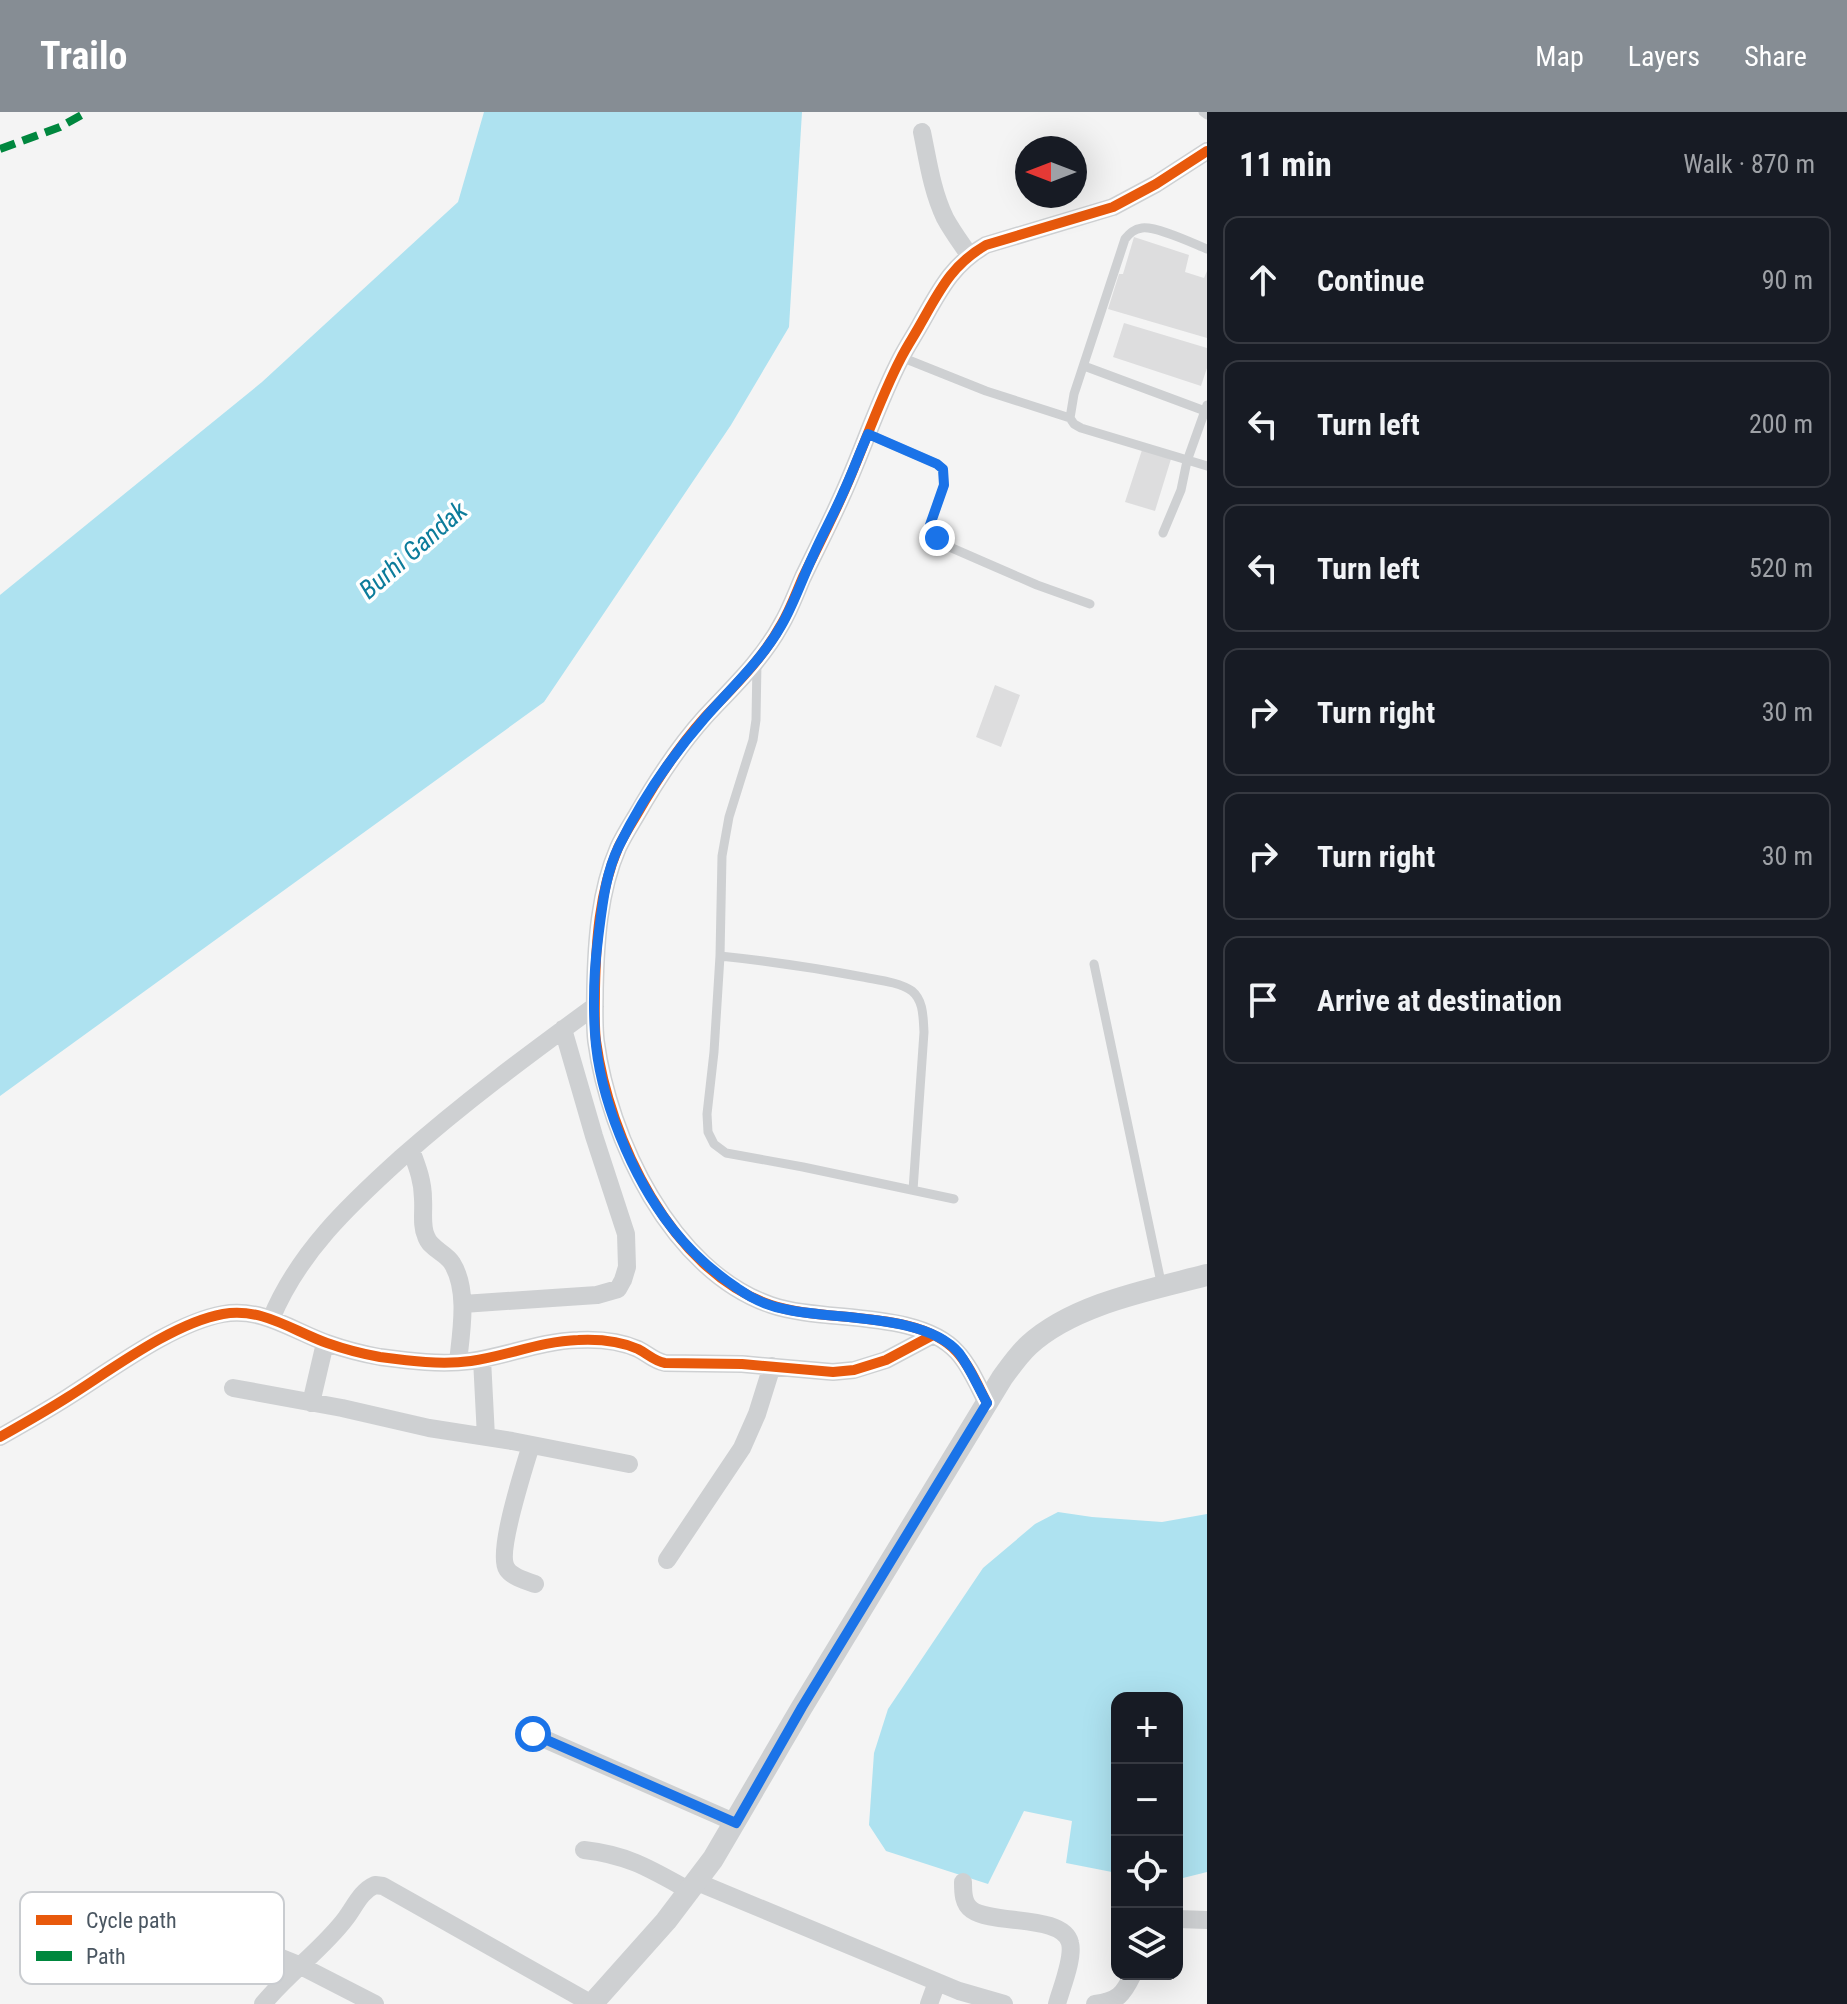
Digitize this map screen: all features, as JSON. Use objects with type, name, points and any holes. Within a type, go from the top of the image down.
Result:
[{"type":"street","points":[[922,132],[939,202],[969,255]]},
{"type":"street","points":[[987,1403],[958,1352],[945,1341],[925,1331],[894,1323],[787,1310],[767,1304],[746,1294],[710,1268],[671,1227],[626,1148],[606,1093],[600,1066],[595,1036],[595,1006],[601,911],[618,848],[648,796],[672,759],[757,660],[781,626],[901,357],[957,266],[986,245],[1113,207],[1207,151]]},
{"type":"street","points":[[271,1319],[280,1295],[306,1255],[359,1197],[432,1131],[502,1074],[595,1006]]},
{"type":"street","points":[[463,1304],[597,1295],[618,1289],[623,1280],[627,1267],[626,1234],[563,1029]]},
{"type":"street","points":[[411,1150],[422,1182],[424,1233],[427,1241],[452,1263],[458,1280],[463,1304],[458,1362]]},
{"type":"street","points":[[284,1981],[342,1923],[363,1893],[375,1885],[383,1886],[592,2004],[694,1886],[736,1823],[802,1707],[1014,1361],[1030,1344],[1073,1316],[1094,1307],[1207,1275]]},
{"type":"street","points":[[0,1437],[179,1330],[225,1313],[252,1314],[325,1343],[412,1361],[482,1359],[530,1346],[580,1340],[622,1344],[665,1363],[742,1364],[833,1372],[854,1370],[886,1360],[933,1335]]},
{"type":"street","points":[[311,1403],[325,1343]]},
{"type":"street","points":[[482,1359],[486,1437]]},
{"type":"street","points":[[667,1560],[742,1448],[757,1414],[772,1366]]},
{"type":"street","points":[[233,1388],[629,1464]]},
{"type":"street","points":[[531,1445],[507,1537],[505,1564],[515,1576],[535,1584]]},
{"type":"street","points":[[533,1734],[736,1823]]},
{"type":"street","points":[[584,1850],[628,1859],[959,1991],[1004,2004]]},
{"type":"street","points":[[963,1882],[966,1903],[973,1911],[1043,1924],[1067,1935],[1070,1953],[1057,2004]]},
{"type":"street","points":[[1183,1919],[1207,1920]]},
{"type":"street","points":[[284,1959],[375,2004]]},
{"type":"street","points":[[1095,2004],[1118,1998],[1130,1980]]},
{"type":"street","points":[[929,2004],[937,1982]]},
{"type":"street","points":[[263,2004],[281,1984]]},
{"type":"lane","points":[[1070,418],[1074,394],[1107,290],[1129,233],[1151,228],[1207,249]]},
{"type":"lane","points":[[901,357],[986,391],[1070,418],[1081,428],[1207,466]]},
{"type":"lane","points":[[1084,366],[1206,408],[1187,461],[1181,490],[1163,533]]},
{"type":"lane","points":[[868,434],[943,469],[944,485],[930,525],[945,545],[1090,604]]},
{"type":"lane","points":[[757,660],[753,740],[724,838],[720,956],[706,1125],[708,1132],[714,1144],[726,1153],[954,1199]]},
{"type":"lane","points":[[720,956],[818,968],[895,984],[912,991],[920,1001],[924,1032],[913,1190]]},
{"type":"lane","points":[[1094,964],[1162,1287]]},
{"type":"water","name":"Burhi Gandak","points":[[484,112],[802,112],[789,327],[731,425],[544,702],[0,1096],[0,595],[262,382],[458,202]]},
{"type":"water","points":[[1058,1512],[1162,1522],[1207,1514],[1207,1872],[1183,1878],[1183,1692],[1111,1692],[1111,1872],[1066,1863],[1072,1821],[1024,1811],[988,1884],[886,1851],[869,1825],[874,1753],[888,1709],[983,1568],[1035,1524]]},
{"type":"building","points":[[1134,237],[1189,255],[1185,272],[1204,278],[1207,271],[1207,338],[1108,309]]},
{"type":"building","points":[[1124,323],[1207,348],[1207,368],[1201,386],[1113,357]]},
{"type":"building","points":[[1142,450],[1171,459],[1155,511],[1125,502]]},
{"type":"building","points":[[995,685],[1020,695],[1001,747],[976,737]]},
{"type":"marked path","points":[[0,149],[60,127],[87,112]]},
{"type":"cycle path","points":[[987,1403],[962,1358],[940,1338],[895,1323],[771,1305],[735,1288],[703,1263],[675,1232],[651,1197],[631,1158],[603,1079],[595,1015],[600,917],[618,848],[660,777],[695,728],[756,662],[784,619],[842,496],[893,375],[947,280],[964,261],[986,245],[1113,207],[1207,151]]},
{"type":"cycle path","points":[[0,1437],[163,1337],[223,1314],[264,1317],[327,1343],[367,1354],[437,1363],[471,1361],[564,1341],[593,1340],[631,1346],[665,1363],[742,1364],[833,1372],[854,1370],[886,1360],[933,1335]]},
{"type":"route","points":[[533,1734],[736,1823],[802,1707],[987,1403],[958,1352],[945,1341],[925,1331],[894,1323],[787,1310],[767,1304],[746,1294],[695,1255],[655,1203],[626,1148],[606,1093],[595,1036],[596,958],[601,911],[618,848],[672,759],[745,675],[781,626],[868,434],[943,469],[944,485],[930,525],[937,538]]}]
